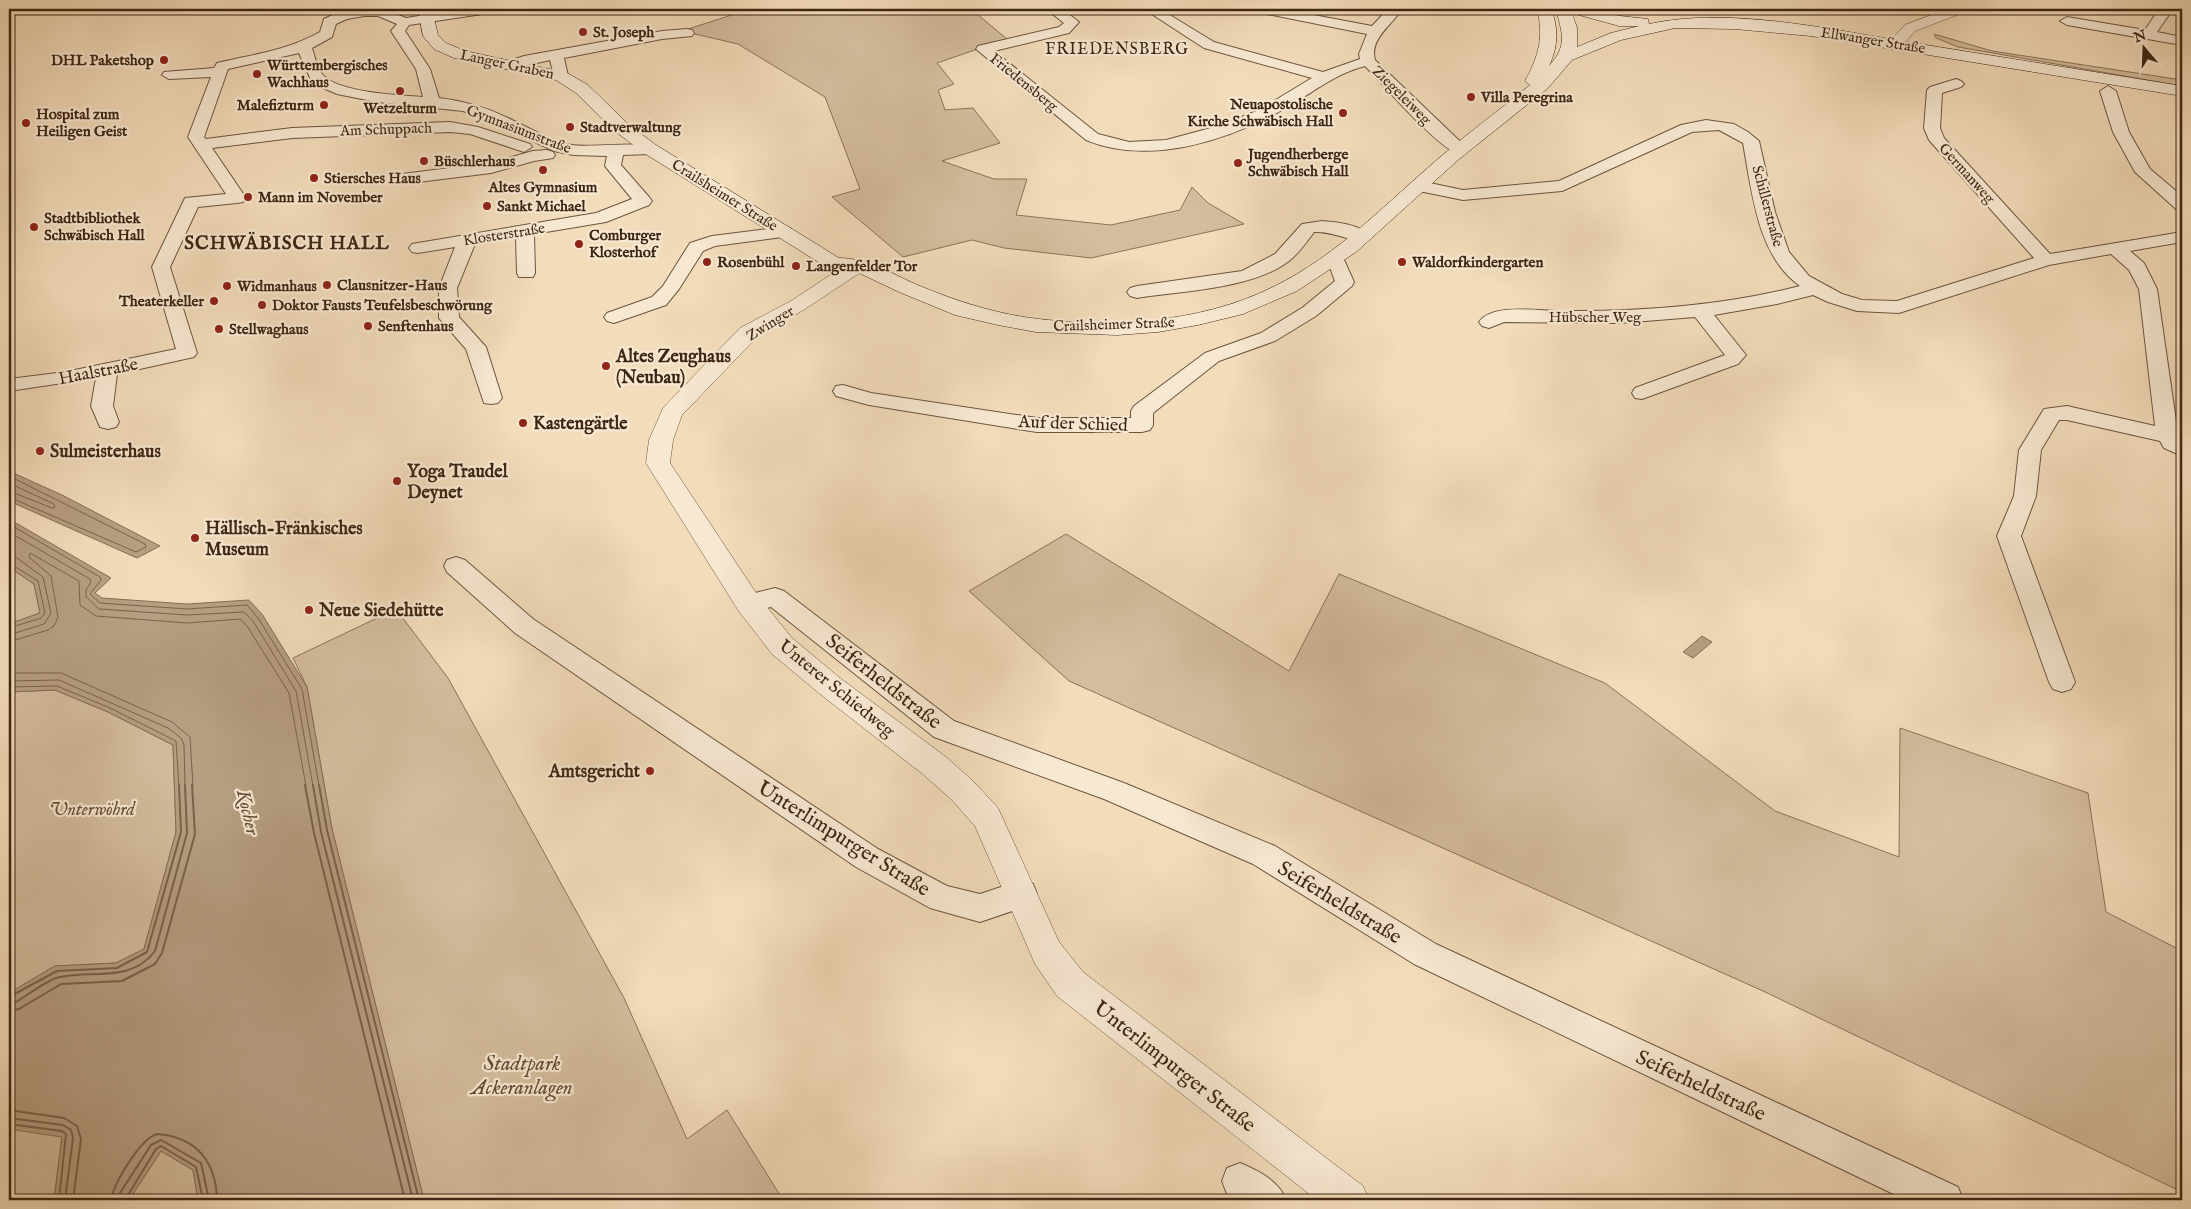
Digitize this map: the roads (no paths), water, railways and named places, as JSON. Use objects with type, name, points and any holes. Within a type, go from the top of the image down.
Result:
[{"type":"main road","points":[[1564,9],[1569,28],[1570,45],[1566,57]]},
{"type":"main road","points":[[1575,9],[1617,29]]},
{"type":"main road","points":[[1896,44],[1910,28],[1960,9]]},
{"type":"main road","name":"Crailsheimer Straße","points":[[1545,12],[1569,28],[1617,29]]},
{"type":"main road","name":"Crailsheimer Straße","points":[[1507,110],[1534,81],[1548,50],[1550,36],[1545,12]]},
{"type":"main road","name":"Langer Graben","points":[[426,14],[431,36],[440,46],[460,55],[561,76],[582,89],[622,128],[650,149]]},
{"type":"main road","name":"Ellwanger Straße","points":[[1566,57],[1617,29],[1675,23],[1772,26],[1896,44],[2182,91]]},
{"type":"main road","points":[[1550,36],[1569,28]]},
{"type":"main road","name":"Crailsheimer Straße","points":[[650,149],[836,264],[857,266],[909,289],[979,314],[1050,327],[1094,327],[1182,322],[1223,313],[1268,297],[1350,248],[1360,236],[1507,110],[1542,84],[1566,57]]},
{"type":"main road","name":"Crailsheimer Straße","points":[[609,114],[718,170],[843,249],[857,266]]},
{"type":"main road","name":"Crailsheimer Straße","points":[[650,149],[683,151]]},
{"type":"main road","name":"Zwinger","points":[[671,413],[748,333],[857,266]]},
{"type":"main road","name":"Unterer Schiedweg","points":[[671,413],[660,440],[658,463],[748,603],[782,646],[935,766],[962,791],[987,818],[1022,894]]},
{"type":"main road","name":"Unterlimpurger Straße","points":[[1022,894],[1046,953],[1070,984],[1349,1200]]},
{"type":"street","points":[[433,104],[423,69],[398,31],[406,22],[426,14],[489,9]]},
{"type":"street","name":"Friedensberg","points":[[1053,9],[1072,22],[1064,30],[983,49],[1092,137],[1114,145],[1146,146],[1216,133],[1250,120],[1280,105],[1322,76]]},
{"type":"street","points":[[1151,9],[1209,45],[1322,76],[1368,61]]},
{"type":"street","points":[[1262,9],[1375,31]]},
{"type":"street","name":"Ziegeleiweg","points":[[1395,9],[1375,31],[1366,54],[1368,61],[1442,136],[1461,150]]},
{"type":"street","points":[[2149,34],[2166,9]]},
{"type":"street","points":[[169,75],[221,69],[304,48],[327,34],[329,22],[344,15],[380,12],[406,22]]},
{"type":"street","points":[[2067,21],[2182,41]]},
{"type":"street","points":[[511,65],[524,60],[662,35],[687,33]]},
{"type":"street","name":"Gymnasiumstraße","points":[[304,48],[314,76],[326,84],[372,97],[465,107],[550,144],[575,152],[650,149]]},
{"type":"street","points":[[556,55],[561,76]]},
{"type":"street","points":[[200,145],[196,137],[221,69]]},
{"type":"street","name":"Germanweg","points":[[1956,84],[1936,90],[1932,128],[1936,140],[2046,260]]},
{"type":"street","points":[[2108,91],[2121,132],[2143,172],[2182,205]]},
{"type":"street","name":"Schillerstraße","points":[[1420,186],[1463,195],[1562,186],[1687,128],[1707,123],[1721,125],[1738,132],[1751,141],[1762,193],[1780,253],[1792,271],[1816,288],[1838,300],[1858,306],[1899,307],[2046,260],[2182,237]]},
{"type":"street","name":"Am Schuppach","points":[[200,145],[292,133],[450,127],[472,130],[526,148],[575,152]]},
{"type":"street","points":[[610,151],[621,142],[622,128]]},
{"type":"street","name":"Haalstraße","points":[[9,385],[108,370],[187,353],[161,266],[191,202],[238,198],[200,145]]},
{"type":"street","name":"Klosterstraße","points":[[418,248],[600,218],[644,201],[613,166],[610,151]]},
{"type":"street","points":[[402,178],[491,168],[533,156],[575,152]]},
{"type":"street","name":"Crailsheimer Straße","points":[[1137,292],[1246,276],[1263,270],[1286,256],[1308,228],[1321,225],[1337,226],[1360,236]]},
{"type":"street","points":[[525,231],[526,273]]},
{"type":"street","points":[[614,317],[659,301],[670,289],[696,247],[712,241],[784,232]]},
{"type":"street","points":[[467,241],[448,288],[449,318],[476,347],[491,398]]},
{"type":"street","points":[[2062,682],[2010,536],[2025,496],[2030,450],[2052,414],[2067,413],[2175,443],[2148,289],[2137,267],[2115,248]]},
{"type":"street","name":"Auf der Schied","points":[[843,391],[869,399],[1037,425],[1142,425],[1142,411],[1212,357],[1268,337],[1308,312],[1345,282],[1335,257]]},
{"type":"street","name":"Hübscher Weg","points":[[1489,322],[1501,316],[1648,317],[1701,312],[1770,301],[1816,288]]},
{"type":"street","points":[[1642,393],[1731,360],[1736,355],[1701,312]]},
{"type":"street","points":[[108,370],[102,406],[108,422]]},
{"type":"street","name":"Unterlimpurger Straße","points":[[456,566],[524,626],[867,858],[941,898],[980,908],[1022,894]]},
{"type":"street","name":"Seiferheldstraße","points":[[748,603],[776,597],[944,729],[1114,791],[1264,855],[1425,954],[1945,1200]]},
{"type":"water","points":[[9,471],[62,495],[160,546],[137,558],[9,501]]},
{"type":"water","name":"Kocher","points":[[9,519],[111,578],[95,593],[102,598],[187,604],[249,600],[262,614],[307,687],[332,829],[424,1200],[198,1200],[193,1170],[161,1151],[129,1200],[54,1200],[62,1137],[9,1129],[9,993],[55,966],[116,963],[144,949],[176,832],[173,745],[108,712],[55,690],[9,692],[9,624],[40,613],[34,584],[9,567]]},
{"type":"water","points":[[1702,636],[1712,642],[1693,658],[1683,652]]},
{"type":"place","name":"St. Joseph","points":[[583,32]]},
{"type":"place","name":"DHL Paketshop","points":[[164,60]]},
{"type":"place","name":"Württembergisches Wachhaus","points":[[257,74]]},
{"type":"place","name":"Wetzelturm","points":[[400,91]]},
{"type":"place","name":"Villa Peregrina","points":[[1471,97]]},
{"type":"place","name":"Malefizturm","points":[[324,105]]},
{"type":"place","name":"Neuapostolische Kirche Schwäbisch Hall","points":[[1343,113]]},
{"type":"place","name":"Hospital zum Heiligen Geist","points":[[26,123]]},
{"type":"place","name":"Stadtverwaltung","points":[[570,127]]},
{"type":"place","name":"Büschlerhaus","points":[[424,161]]},
{"type":"place","name":"Jugendherberge Schwäbisch Hall","points":[[1238,163]]},
{"type":"place","name":"Altes Gymnasium","points":[[543,170]]},
{"type":"place","name":"Stiersches Haus","points":[[314,178]]},
{"type":"place","name":"Mann im November","points":[[248,197]]},
{"type":"place","name":"Sankt Michael","points":[[487,206]]},
{"type":"place","name":"Stadtbibliothek Schwäbisch Hall","points":[[34,227]]},
{"type":"place","name":"Comburger Klosterhof","points":[[579,244]]},
{"type":"place","name":"Rosenbühl","points":[[707,262]]},
{"type":"place","name":"Waldorfkindergarten","points":[[1402,262]]},
{"type":"place","name":"Langenfelder Tor","points":[[796,266]]},
{"type":"place","name":"Clausnitzer-Haus","points":[[327,285]]},
{"type":"place","name":"Widmanhaus","points":[[227,286]]},
{"type":"place","name":"Theaterkeller","points":[[214,301]]},
{"type":"place","name":"Doktor Fausts Teufelsbeschwörung","points":[[262,305]]},
{"type":"place","name":"Senftenhaus","points":[[368,326]]},
{"type":"place","name":"Stellwaghaus","points":[[219,329]]},
{"type":"place","name":"Altes Zeughaus (Neubau)","points":[[606,366]]},
{"type":"place","name":"Kastengärtle","points":[[523,423]]},
{"type":"place","name":"Sulmeisterhaus","points":[[40,451]]},
{"type":"place","name":"Yoga Traudel Deynet","points":[[397,481]]},
{"type":"place","name":"Hällisch-Fränkisches Museum","points":[[195,538]]},
{"type":"place","name":"Neue Siedehütte","points":[[309,610]]},
{"type":"place","name":"Amtsgericht","points":[[650,771]]},
{"type":"district","name":"FRIEDENSBERG","points":[[1117,48]]},
{"type":"district","name":"SCHWÄBISCH HALL","points":[[287,242]]},
{"type":"park label","name":"Unterwöhrd","points":[[92,809]]},
{"type":"park label","name":"Stadtpark Ackeranlagen","points":[[522,1075]]}]
